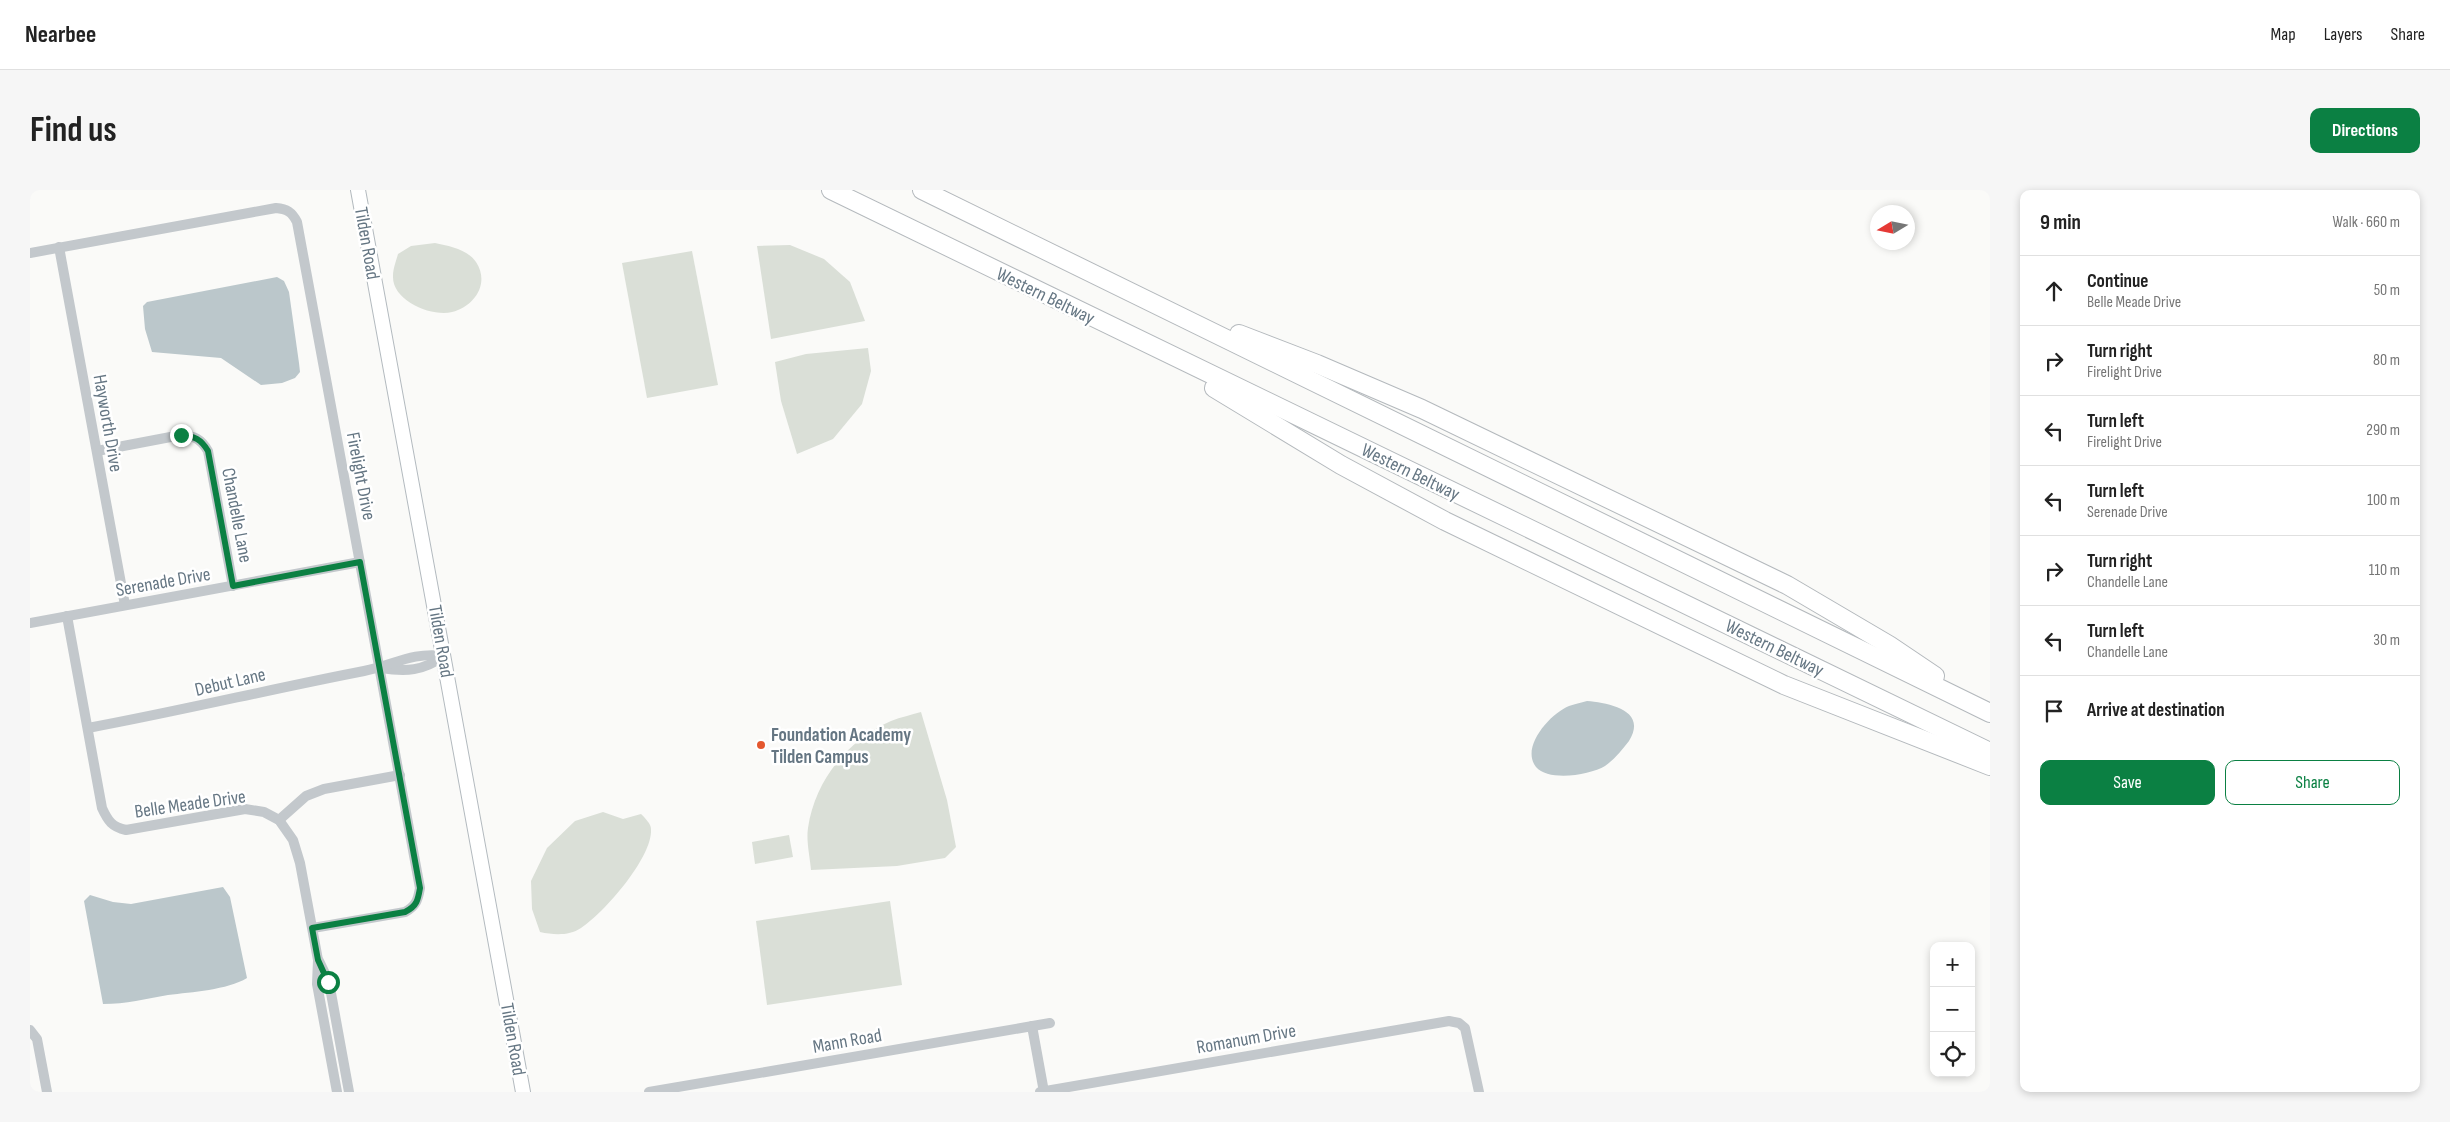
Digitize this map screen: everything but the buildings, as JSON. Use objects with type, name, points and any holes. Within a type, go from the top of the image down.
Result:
[{"type":"highway","name":"Western Beltway","points":[[831,190],[1990,752]]},
{"type":"highway","name":"Western Beltway","points":[[922,190],[1990,712]]},
{"type":"highway","points":[[1126,290],[1317,364],[1422,410],[1788,585],[1889,645],[1990,712]]},
{"type":"highway","points":[[1122,332],[1341,465],[1445,521],[1784,685],[1990,766]]},
{"type":"street","name":"Tilden Road","points":[[358,190],[523,1092]]},
{"type":"street","name":"Firelight Drive","points":[[30,252],[276,208],[285,208],[293,214],[297,222],[420,888],[418,900],[413,908],[405,912],[312,928]]},
{"type":"street","name":"Hayworth Drive","points":[[59,247],[125,605]]},
{"type":"street","name":"Chandelle Lane","points":[[97,451],[181,435],[193,436],[202,442],[208,451],[233,586]]},
{"type":"street","name":"Serenade Drive","points":[[30,623],[360,562]]},
{"type":"street","name":"Belle Meade Drive","points":[[67,616],[102,808],[108,821],[114,828],[126,830],[244,809],[264,812],[279,820]]},
{"type":"street","name":"Debut Lane","points":[[88,728],[174,712],[257,692],[380,668],[409,657],[427,654],[444,656]]},
{"type":"street","name":"Debut Lane","points":[[380,668],[403,671],[411,670],[430,666],[444,656]]},
{"type":"street","points":[[409,657],[411,670]]},
{"type":"street","points":[[336,1092],[317,984],[318,960],[300,863],[293,840],[279,820],[306,796],[324,789],[400,775]]},
{"type":"street","points":[[318,960],[328,982],[349,1092]]},
{"type":"street","points":[[320,999],[331,997]]},
{"type":"street","name":"Romanum Drive","points":[[1043,1092],[1448,1021],[1459,1023],[1465,1028],[1469,1037],[1479,1092]]},
{"type":"street","name":"Mann Road","points":[[649,1092],[1050,1023]]},
{"type":"street","points":[[1032,1026],[1043,1092]]},
{"type":"street","points":[[30,1030],[37,1039],[47,1092]]},
{"type":"street","points":[[333,1073],[345,1072]]},
{"type":"shaded area","points":[[435,243],[446,245],[468,254],[476,262],[480,270],[481,285],[478,293],[467,305],[452,312],[434,312],[415,305],[406,300],[394,285],[393,273],[398,254],[411,246]]},
{"type":"shaded area","points":[[790,245],[824,259],[850,282],[865,321],[771,339],[757,246]]},
{"type":"shaded area","points":[[692,251],[718,385],[647,398],[622,263]]},
{"type":"shaded area","points":[[277,277],[284,281],[289,292],[300,372],[295,378],[282,383],[261,385],[221,358],[152,352],[145,329],[143,306],[147,302]]},
{"type":"shaded area","points":[[868,348],[871,371],[862,404],[833,439],[797,454],[781,401],[775,362],[806,354]]},
{"type":"shaded area","points":[[1587,701],[1615,706],[1630,715],[1634,722],[1634,730],[1629,741],[1605,766],[1590,772],[1560,776],[1542,772],[1536,767],[1532,759],[1532,750],[1540,732],[1546,723],[1562,710],[1571,705]]},
{"type":"shaded area","points":[[921,712],[947,800],[956,847],[945,858],[897,866],[811,870],[808,828],[812,810],[826,778],[848,751],[875,729],[891,721]]},
{"type":"shaded area","points":[[603,812],[623,819],[641,814],[643,816],[651,827],[650,841],[644,854],[636,869],[614,897],[591,921],[572,932],[551,934],[540,932],[532,909],[531,881],[547,848],[575,821]]},
{"type":"shaded area","points":[[789,835],[793,857],[755,864],[752,842]]},
{"type":"shaded area","points":[[223,887],[230,897],[247,978],[230,985],[209,990],[103,1004],[84,901],[90,895],[113,902],[131,904]]},
{"type":"shaded area","points":[[890,901],[902,985],[767,1005],[756,921]]},
{"type":"place","name":"Foundation Academy Tilden Campus","points":[[761,745]]},
{"type":"route","points":[[181,435],[193,436],[202,442],[208,451],[233,586],[360,562],[420,888],[418,900],[413,908],[405,912],[312,928],[318,960],[328,982]]}]
